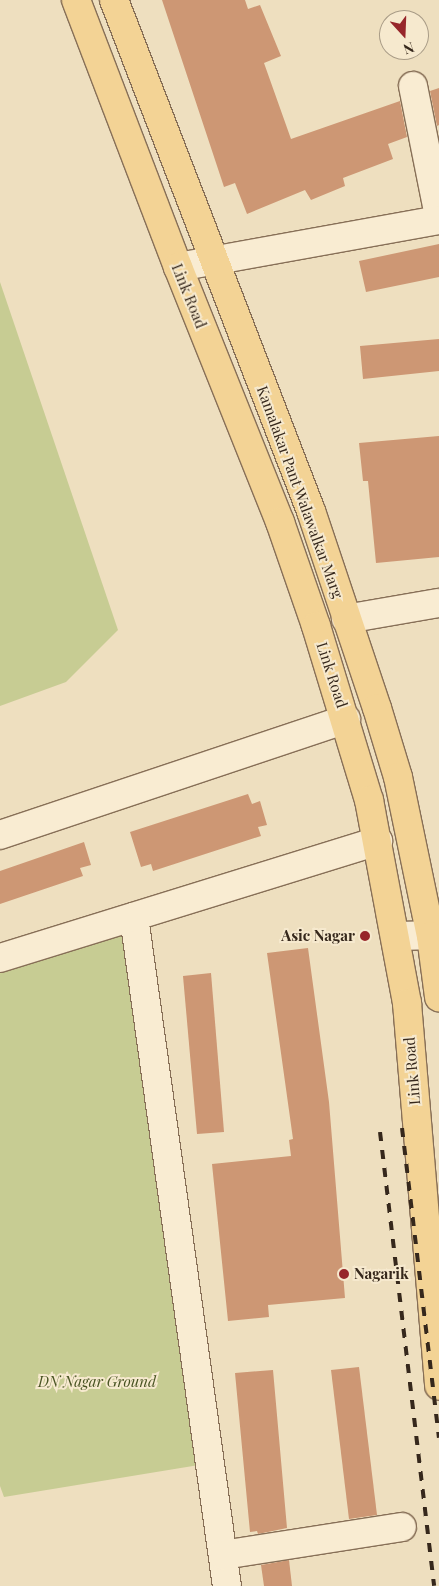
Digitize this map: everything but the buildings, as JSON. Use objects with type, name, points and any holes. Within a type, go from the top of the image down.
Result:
[{"type":"main road","name":"Link Road","points":[[76,0],[178,267],[280,522],[346,720],[378,841],[397,936],[407,1003],[439,1386]]},
{"type":"main road","name":"Kamalakar Pant Walawalkar Marg","points":[[114,0],[212,260],[311,511],[377,708],[398,777],[435,936],[439,997]]},
{"type":"main road","points":[[346,720],[377,708]]},
{"type":"street","points":[[413,86],[435,179],[439,216]]},
{"type":"street","points":[[178,267],[439,220]]},
{"type":"street","points":[[346,619],[439,603]]},
{"type":"street","points":[[0,834],[346,720]]},
{"type":"street","points":[[0,958],[378,841]]},
{"type":"street","points":[[134,917],[227,1586]]},
{"type":"street","points":[[397,936],[435,936]]},
{"type":"street","points":[[223,1555],[402,1527]]},
{"type":"green space","points":[[0,282],[118,630],[66,682],[0,706]]},
{"type":"green space","name":"DN Nagar Ground","points":[[134,917],[205,1464],[4,1497],[0,1486],[0,969]]},
{"type":"railway","points":[[402,1128],[439,1438]]},
{"type":"railway","points":[[380,1132],[434,1586]]},
{"type":"place","name":"Asic Nagar","points":[[365,936]]},
{"type":"place","name":"Nagarik","points":[[344,1274]]}]
